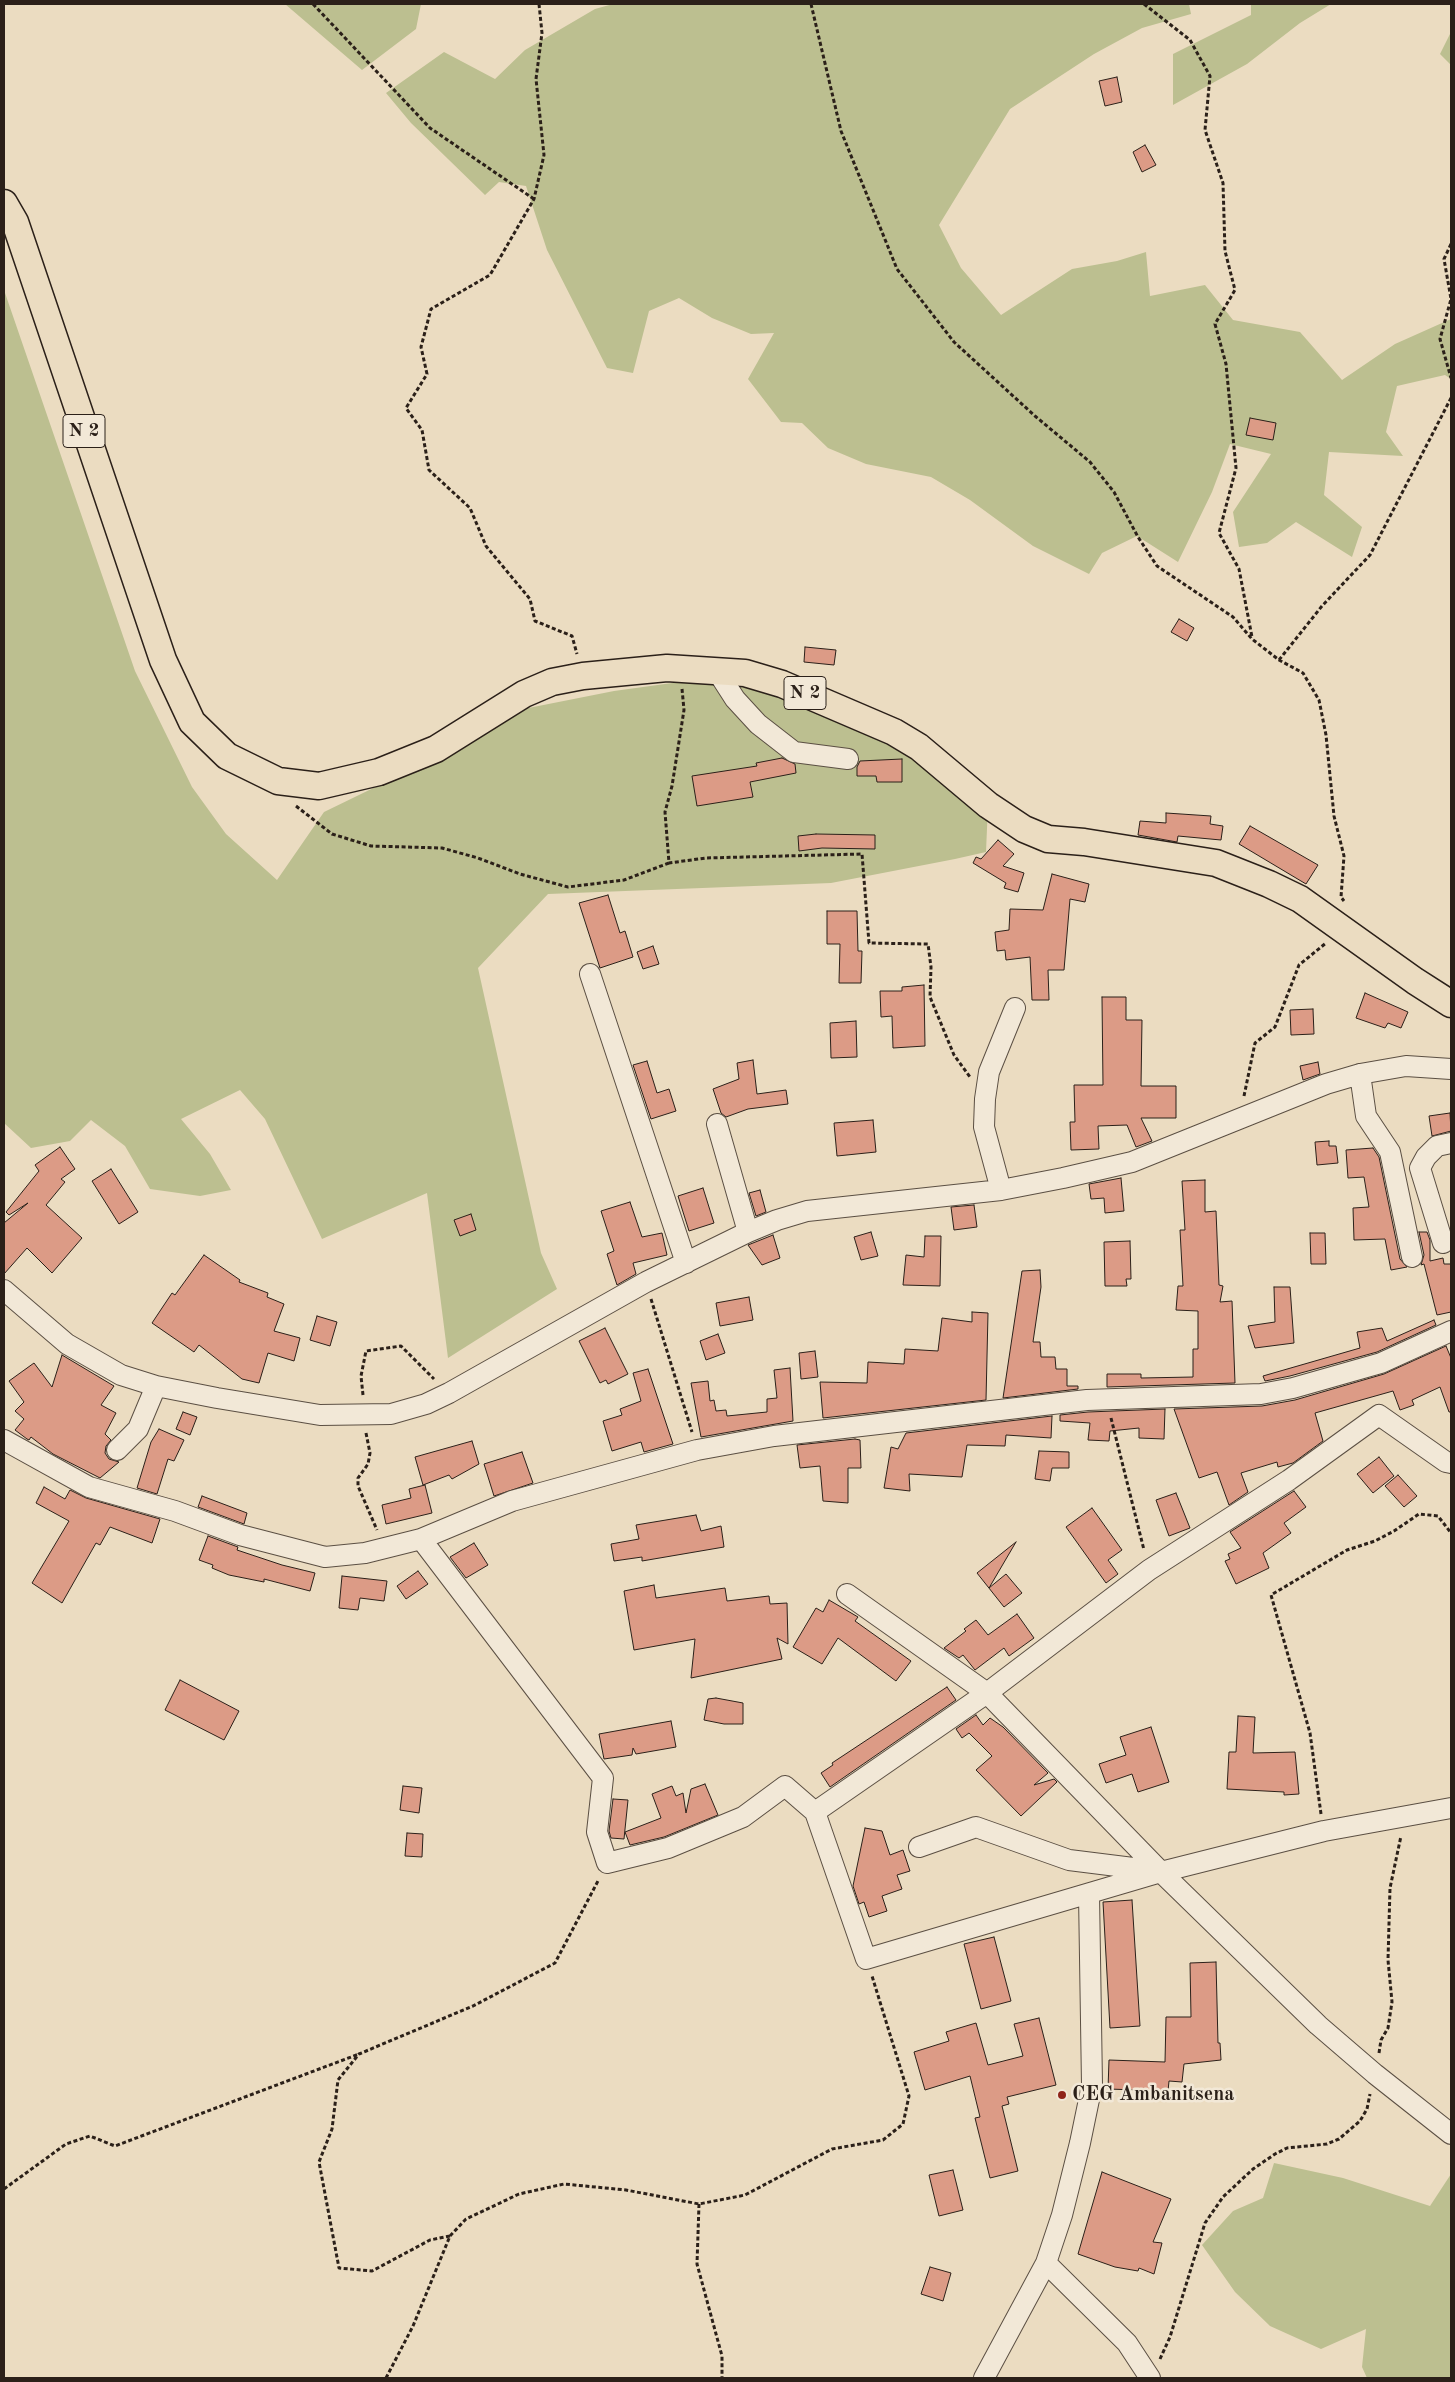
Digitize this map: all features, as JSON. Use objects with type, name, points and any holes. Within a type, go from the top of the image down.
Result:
[{"type":"main road","name":"N 2","points":[[4,203],[15,222],[163,660],[192,722],[226,756],[278,781],[319,786],[379,772],[436,749],[524,694],[552,682],[583,676],[681,669],[745,674],[782,684],[894,732],[919,748],[988,805],[1024,829],[1048,839],[1084,842],[1216,863],[1269,884],[1344,918],[1451,1004]]},
{"type":"street","points":[[717,671],[734,699],[758,724],[794,752],[848,758]]},
{"type":"street","points":[[590,974],[686,1263]]},
{"type":"street","points":[[1001,1190],[984,1127],[985,1099],[989,1072],[1015,1008]]},
{"type":"street","points":[[4,1290],[16,1303],[67,1344],[122,1375],[156,1386],[320,1415],[365,1416],[391,1414],[426,1404],[449,1393],[646,1282],[748,1232],[777,1220],[807,1211],[1001,1190],[1132,1162],[1326,1084],[1360,1074],[1406,1066],[1451,1069]]},
{"type":"street","points":[[1360,1074],[1366,1116],[1390,1152],[1412,1257]]},
{"type":"street","points":[[717,1124],[748,1232]]},
{"type":"street","points":[[1443,1243],[1420,1168],[1426,1156],[1437,1146],[1451,1143]]},
{"type":"street","points":[[4,1440],[89,1487],[175,1510],[248,1537],[325,1557],[365,1553],[421,1538],[512,1501],[697,1450],[774,1436],[1106,1400],[1261,1394],[1293,1388],[1381,1363],[1451,1331]]},
{"type":"street","points":[[117,1450],[138,1429],[156,1386]]},
{"type":"street","points":[[815,1812],[987,1693],[1149,1570],[1290,1480],[1379,1415],[1446,1462],[1451,1463]]},
{"type":"street","points":[[421,1538],[603,1778],[596,1832],[607,1863],[668,1848],[743,1817],[785,1786],[815,1812],[866,1959],[1161,1872],[1324,1831],[1451,1808]]},
{"type":"street","points":[[847,1594],[987,1693],[1161,1872],[1318,2025],[1375,2074],[1451,2134]]},
{"type":"street","points":[[919,1847],[976,1827],[1069,1860],[1161,1872]]},
{"type":"street","points":[[984,2378],[1046,2263],[1062,2215],[1092,2085],[1089,1894]]},
{"type":"street","points":[[1046,2263],[1154,2370]]},
{"type":"path","points":[[314,4],[430,128],[534,199]]},
{"type":"path","points":[[540,4],[542,33],[536,79],[544,155],[534,199],[490,275],[431,309],[421,347],[427,374],[406,408],[422,430],[429,470],[470,508],[486,546],[530,599],[535,621],[572,636],[583,676]]},
{"type":"path","points":[[811,4],[841,131],[898,269],[954,342],[1035,416],[1090,462],[1114,492],[1138,537],[1157,566],[1233,617],[1252,639],[1279,660],[1303,673],[1319,700],[1326,735],[1334,816],[1344,856],[1341,897],[1344,918],[1299,965],[1275,1027],[1255,1043],[1239,1119]]},
{"type":"path","points":[[1144,4],[1190,40],[1210,76],[1205,130],[1223,183],[1225,251],[1235,290],[1215,324],[1226,364],[1236,468],[1219,533],[1240,569],[1252,639]]},
{"type":"path","points":[[1451,244],[1444,259],[1451,299],[1440,340],[1451,378]]},
{"type":"path","points":[[1279,660],[1322,606],[1370,556],[1451,398]]},
{"type":"path","points":[[669,862],[665,812],[672,786],[684,710],[681,669]]},
{"type":"path","points":[[291,801],[302,812],[332,834],[371,846],[442,848],[478,858],[520,874],[568,887],[624,880],[669,862],[706,858],[862,854],[869,943],[928,944],[931,967],[930,997],[954,1055],[985,1099]]},
{"type":"path","points":[[646,1282],[697,1450]]},
{"type":"path","points":[[388,1546],[374,1524],[358,1486],[358,1478],[368,1464],[370,1452],[361,1376],[366,1351],[401,1346],[449,1393]]},
{"type":"path","points":[[1106,1400],[1149,1570]]},
{"type":"path","points":[[1324,1831],[1310,1733],[1272,1595],[1346,1550],[1375,1541],[1419,1514],[1438,1516],[1451,1533]]},
{"type":"path","points":[[1154,2370],[1170,2337],[1205,2223],[1223,2197],[1253,2168],[1287,2148],[1327,2144],[1339,2139],[1360,2121],[1367,2109],[1381,2040],[1388,2028],[1392,2002],[1388,1960],[1390,1888],[1406,1816]]},
{"type":"path","points":[[4,2189],[66,2144],[90,2136],[115,2146],[359,2054],[473,2006],[555,1963],[607,1863]]},
{"type":"path","points":[[386,2378],[413,2326],[450,2236],[466,2219],[519,2194],[564,2184],[626,2190],[700,2204],[745,2195],[832,2149],[883,2140],[903,2124],[909,2096],[866,1959]]},
{"type":"path","points":[[359,2054],[338,2080],[332,2129],[318,2162],[339,2268],[372,2271],[430,2240],[450,2236]]},
{"type":"path","points":[[700,2204],[697,2264],[722,2356],[722,2378]]},
{"type":"green space","points":[[285,4],[421,4],[416,29],[362,70]]},
{"type":"green space","points":[[613,4],[1189,4],[1191,14],[1142,28],[1094,54],[1010,109],[939,225],[961,268],[1001,315],[1072,269],[1117,261],[1146,252],[1150,296],[1205,285],[1233,320],[1300,332],[1342,380],[1395,344],[1451,319],[1451,379],[1445,375],[1397,386],[1386,432],[1403,456],[1329,452],[1324,495],[1362,527],[1352,557],[1296,522],[1267,543],[1239,547],[1233,512],[1271,454],[1230,444],[1212,492],[1178,562],[1137,536],[1102,553],[1089,574],[1033,546],[970,500],[931,477],[866,464],[828,448],[802,423],[781,422],[748,379],[774,333],[751,334],[712,318],[679,298],[649,311],[633,373],[607,368],[547,250],[526,186],[499,182],[485,195],[411,123],[386,93],[444,52],[495,79],[525,50],[595,9]]},
{"type":"green space","points":[[1251,4],[1331,4],[1300,23],[1247,64],[1173,105],[1173,54],[1251,15]]},
{"type":"green space","points":[[1451,32],[1451,65],[1440,54]]},
{"type":"green space","points":[[4,290],[135,671],[192,787],[226,834],[277,880],[324,812],[396,777],[488,716],[614,691],[745,673],[829,704],[988,805],[986,852],[955,859],[831,883],[548,894],[478,968],[541,1253],[557,1289],[448,1358],[427,1193],[322,1239],[265,1119],[240,1090],[181,1119],[210,1154],[231,1190],[200,1196],[150,1189],[125,1146],[91,1120],[70,1141],[31,1148],[4,1123]]},
{"type":"green space","points":[[1274,2163],[1343,2178],[1430,2206],[1451,2174],[1451,2378],[1367,2378],[1362,2367],[1366,2329],[1321,2349],[1270,2326],[1235,2292],[1202,2245],[1233,2211],[1263,2198]]},
{"type":"building","points":[[1117,77],[1122,102],[1105,106],[1099,81]]},
{"type":"building","points":[[1145,145],[1156,165],[1142,172],[1133,152]]},
{"type":"building","points":[[1250,418],[1276,423],[1273,440],[1246,435]]},
{"type":"building","points":[[1179,619],[1194,628],[1187,641],[1171,632]]},
{"type":"building","points":[[805,647],[836,650],[834,665],[804,662]]},
{"type":"building","points":[[782,758],[795,764],[796,773],[750,782],[753,797],[697,806],[692,776],[757,766],[756,763]]},
{"type":"building","points":[[902,759],[902,782],[877,782],[876,776],[857,776],[857,767],[860,761]]},
{"type":"building","points":[[1166,813],[1211,816],[1210,824],[1223,826],[1221,840],[1178,836],[1177,842],[1138,835],[1140,821],[1166,823]]},
{"type":"building","points":[[1250,826],[1318,865],[1306,884],[1239,844]]},
{"type":"building","points":[[816,834],[875,835],[875,849],[822,848],[799,851],[798,836]]},
{"type":"building","points":[[998,840],[1014,854],[1003,866],[1024,873],[1018,892],[1004,888],[1006,883],[973,863],[976,857],[981,859]]},
{"type":"building","points":[[1052,874],[1089,884],[1085,902],[1070,899],[1064,970],[1048,970],[1049,1000],[1032,1000],[1030,957],[1006,960],[1005,950],[997,951],[995,932],[1009,930],[1010,909],[1043,910]]},
{"type":"building","points":[[608,895],[620,933],[625,931],[633,957],[600,968],[579,903]]},
{"type":"building","points":[[827,911],[857,911],[858,951],[862,951],[861,983],[839,983],[840,944],[827,944]]},
{"type":"building","points":[[653,946],[659,964],[643,969],[637,952]]},
{"type":"building","points":[[924,985],[925,1046],[893,1048],[892,1016],[881,1017],[880,991],[902,991],[902,987]]},
{"type":"building","points":[[1365,993],[1408,1012],[1401,1028],[1388,1023],[1385,1028],[1356,1018]]},
{"type":"building","points":[[1102,997],[1126,997],[1126,1020],[1142,1020],[1141,1086],[1176,1086],[1176,1118],[1141,1118],[1152,1141],[1136,1147],[1127,1125],[1098,1126],[1099,1149],[1071,1150],[1070,1122],[1075,1122],[1074,1085],[1103,1085]]},
{"type":"building","points":[[1313,1009],[1314,1034],[1291,1035],[1290,1010]]},
{"type":"building","points":[[856,1021],[857,1057],[831,1058],[830,1023]]},
{"type":"building","points":[[753,1060],[757,1094],[786,1090],[788,1104],[748,1109],[726,1117],[721,1113],[713,1089],[739,1079],[737,1063]]},
{"type":"building","points":[[647,1061],[657,1093],[669,1089],[676,1111],[651,1119],[633,1065]]},
{"type":"building","points":[[1318,1062],[1320,1074],[1303,1080],[1300,1066]]},
{"type":"building","points":[[1450,1113],[1451,1131],[1432,1136],[1429,1116]]},
{"type":"building","points":[[873,1120],[876,1152],[837,1156],[834,1123]]},
{"type":"building","points":[[1329,1141],[1329,1146],[1336,1146],[1338,1163],[1317,1165],[1315,1142]]},
{"type":"building","points":[[60,1147],[75,1169],[61,1179],[65,1182],[46,1205],[82,1238],[52,1273],[27,1248],[4,1274],[4,1223],[28,1203],[9,1215],[6,1212],[39,1171],[35,1165]]},
{"type":"building","points":[[1373,1148],[1379,1157],[1400,1259],[1407,1267],[1391,1270],[1385,1239],[1354,1240],[1353,1208],[1369,1207],[1364,1177],[1348,1178],[1346,1150]]},
{"type":"building","points":[[111,1169],[138,1212],[119,1224],[92,1181]]},
{"type":"building","points":[[1121,1178],[1124,1211],[1105,1213],[1104,1198],[1091,1199],[1089,1184]]},
{"type":"building","points":[[1205,1180],[1205,1212],[1216,1211],[1219,1285],[1223,1286],[1220,1302],[1232,1301],[1235,1383],[1107,1387],[1107,1374],[1141,1374],[1141,1378],[1193,1377],[1193,1349],[1198,1349],[1198,1311],[1176,1310],[1178,1286],[1183,1286],[1180,1230],[1185,1230],[1182,1181]]},
{"type":"building","points":[[703,1188],[714,1223],[689,1231],[678,1196]]},
{"type":"building","points":[[760,1190],[766,1212],[756,1216],[749,1193]]},
{"type":"building","points":[[630,1202],[642,1237],[662,1233],[667,1255],[633,1263],[636,1274],[617,1285],[607,1254],[614,1251],[601,1211]]},
{"type":"building","points":[[974,1205],[977,1227],[954,1230],[951,1207]]},
{"type":"building","points":[[471,1214],[476,1230],[460,1236],[454,1220]]},
{"type":"building","points":[[871,1232],[878,1256],[861,1260],[854,1237]]},
{"type":"building","points":[[1419,1232],[1427,1232],[1430,1240],[1430,1261],[1443,1258],[1444,1264],[1451,1264],[1451,1312],[1437,1315],[1424,1264],[1421,1265],[1424,1255]]},
{"type":"building","points":[[1310,1233],[1325,1233],[1326,1264],[1311,1264]]},
{"type":"building","points":[[773,1235],[780,1258],[762,1265],[748,1245]]},
{"type":"building","points":[[925,1236],[941,1236],[940,1286],[903,1285],[906,1255],[924,1257]]},
{"type":"building","points":[[1130,1241],[1131,1279],[1126,1279],[1127,1286],[1105,1286],[1104,1242]]},
{"type":"building","points":[[204,1255],[240,1280],[239,1282],[268,1293],[267,1297],[284,1304],[274,1331],[300,1338],[294,1361],[268,1353],[259,1383],[242,1379],[199,1345],[194,1352],[152,1323],[172,1293],[175,1295]]},
{"type":"building","points":[[1040,1270],[1041,1287],[1033,1342],[1040,1342],[1041,1357],[1055,1357],[1056,1369],[1067,1369],[1067,1386],[1078,1386],[1078,1389],[1003,1398],[1022,1271]]},
{"type":"building","points":[[1274,1287],[1290,1287],[1294,1343],[1255,1348],[1248,1326],[1275,1322]]},
{"type":"building","points":[[749,1297],[753,1320],[720,1326],[716,1303]]},
{"type":"building","points":[[972,1312],[988,1313],[986,1400],[823,1418],[820,1382],[867,1383],[868,1362],[904,1364],[905,1349],[938,1351],[942,1318],[972,1322]]},
{"type":"building","points":[[317,1316],[337,1322],[330,1346],[310,1340]]},
{"type":"building","points":[[1434,1320],[1436,1325],[1377,1352],[1290,1376],[1265,1381],[1263,1376],[1360,1348],[1357,1332],[1382,1328],[1387,1341]]},
{"type":"building","points":[[605,1328],[628,1374],[608,1384],[606,1380],[600,1383],[579,1341]]},
{"type":"building","points":[[718,1334],[725,1353],[706,1360],[700,1341]]},
{"type":"building","points":[[1446,1346],[1451,1358],[1451,1412],[1449,1412],[1440,1387],[1412,1400],[1414,1405],[1400,1410],[1393,1391],[1315,1413],[1323,1441],[1293,1463],[1278,1467],[1277,1462],[1241,1473],[1248,1492],[1229,1505],[1217,1472],[1199,1478],[1174,1409],[1262,1406],[1295,1400],[1384,1374]]},
{"type":"building","points":[[815,1351],[818,1377],[801,1379],[799,1353]]},
{"type":"building","points":[[62,1355],[114,1386],[101,1405],[116,1413],[105,1434],[111,1440],[106,1446],[105,1453],[109,1459],[119,1462],[100,1478],[53,1454],[31,1437],[29,1440],[15,1430],[24,1419],[15,1411],[24,1402],[9,1381],[34,1363],[52,1387]]},
{"type":"building","points":[[790,1368],[793,1421],[701,1437],[691,1383],[708,1381],[710,1401],[714,1400],[716,1411],[726,1410],[727,1416],[767,1412],[767,1399],[777,1398],[774,1370]]},
{"type":"building","points":[[648,1369],[673,1444],[644,1452],[641,1442],[612,1451],[603,1421],[622,1415],[620,1409],[641,1401],[633,1373]]},
{"type":"building","points":[[1165,1409],[1164,1439],[1139,1438],[1139,1428],[1110,1431],[1109,1441],[1088,1440],[1090,1423],[1060,1421],[1060,1415]]},
{"type":"building","points":[[183,1412],[197,1417],[190,1435],[176,1429]]},
{"type":"building","points":[[1052,1416],[1051,1438],[1006,1435],[1005,1446],[967,1445],[962,1477],[909,1474],[910,1491],[884,1488],[891,1447],[898,1449],[906,1433]]},
{"type":"building","points":[[159,1429],[184,1440],[174,1461],[168,1459],[157,1494],[137,1488],[151,1442]]},
{"type":"building","points":[[860,1440],[861,1468],[848,1468],[848,1503],[823,1501],[820,1466],[800,1468],[797,1445]]},
{"type":"building","points":[[472,1441],[479,1464],[452,1479],[449,1475],[423,1485],[415,1457]]},
{"type":"building","points":[[1039,1451],[1069,1452],[1069,1468],[1052,1468],[1050,1481],[1035,1479]]},
{"type":"building","points":[[522,1452],[533,1483],[494,1496],[484,1464]]},
{"type":"building","points":[[1379,1457],[1394,1476],[1373,1493],[1357,1474]]},
{"type":"building","points":[[1398,1475],[1417,1496],[1404,1507],[1385,1486]]},
{"type":"building","points":[[425,1485],[432,1513],[386,1524],[382,1505],[411,1498],[409,1489]]},
{"type":"building","points":[[44,1487],[65,1499],[70,1490],[86,1498],[160,1519],[152,1543],[110,1527],[100,1545],[96,1543],[62,1603],[32,1583],[69,1521],[36,1503]]},
{"type":"building","points":[[1294,1491],[1306,1507],[1284,1523],[1291,1533],[1263,1553],[1269,1568],[1236,1584],[1225,1561],[1230,1559],[1228,1554],[1241,1548],[1230,1532]]},
{"type":"building","points":[[1176,1493],[1190,1528],[1169,1536],[1156,1500]]},
{"type":"building","points":[[202,1496],[247,1513],[244,1524],[198,1507]]},
{"type":"building","points":[[1092,1508],[1122,1550],[1108,1560],[1118,1574],[1106,1583],[1066,1527]]},
{"type":"building","points":[[696,1515],[701,1531],[721,1526],[724,1547],[642,1561],[642,1557],[614,1561],[611,1544],[639,1539],[636,1525]]},
{"type":"building","points":[[208,1536],[238,1547],[237,1550],[282,1565],[315,1573],[310,1591],[264,1579],[264,1582],[229,1575],[212,1568],[213,1565],[199,1560]]},
{"type":"building","points":[[1016,1542],[989,1588],[1006,1574],[1022,1593],[1004,1607],[977,1573]]},
{"type":"building","points":[[474,1543],[488,1565],[466,1578],[450,1557]]},
{"type":"building","points":[[418,1571],[428,1584],[406,1599],[397,1586]]},
{"type":"building","points":[[342,1576],[387,1581],[384,1601],[360,1598],[358,1610],[339,1608]]},
{"type":"building","points":[[654,1585],[656,1598],[725,1588],[727,1601],[769,1596],[770,1604],[787,1603],[788,1644],[777,1638],[782,1659],[691,1678],[695,1639],[634,1650],[624,1591]]},
{"type":"building","points":[[829,1600],[858,1617],[855,1621],[911,1661],[896,1681],[838,1638],[822,1664],[793,1647],[816,1608],[823,1612]]},
{"type":"building","points":[[1017,1614],[1034,1638],[1009,1656],[1004,1648],[975,1670],[963,1655],[959,1658],[944,1648],[966,1631],[964,1629],[976,1620],[988,1635]]},
{"type":"building","points":[[180,1680],[239,1711],[224,1740],[165,1710]]},
{"type":"building","points":[[947,1687],[956,1700],[830,1787],[821,1773],[833,1765],[832,1763]]},
{"type":"building","points":[[716,1698],[743,1703],[743,1724],[724,1724],[704,1720],[708,1699]]},
{"type":"building","points":[[976,1715],[983,1725],[990,1718],[1003,1727],[1048,1773],[1034,1785],[1054,1779],[1057,1782],[1021,1816],[976,1770],[992,1756],[969,1733],[962,1738],[956,1729]]},
{"type":"building","points":[[1238,1716],[1255,1717],[1253,1753],[1295,1752],[1299,1794],[1284,1795],[1284,1792],[1227,1789],[1229,1752],[1236,1752]]},
{"type":"building","points":[[671,1721],[676,1747],[636,1754],[633,1748],[632,1755],[604,1759],[599,1734]]},
{"type":"building","points":[[1151,1727],[1169,1782],[1138,1792],[1132,1774],[1106,1783],[1099,1764],[1126,1755],[1120,1737]]},
{"type":"building","points":[[705,1784],[718,1815],[664,1837],[630,1845],[625,1832],[661,1818],[652,1794],[672,1786],[676,1796],[683,1793],[686,1813],[691,1789]]},
{"type":"building","points":[[403,1786],[422,1788],[419,1813],[400,1810]]},
{"type":"building","points":[[613,1799],[628,1800],[624,1839],[611,1838],[609,1831]]},
{"type":"building","points":[[865,1828],[882,1831],[890,1855],[903,1850],[910,1871],[897,1875],[902,1889],[882,1896],[887,1911],[869,1917],[864,1902],[859,1904],[853,1886]]},
{"type":"building","points":[[407,1833],[423,1834],[422,1857],[405,1856]]},
{"type":"building","points":[[1132,1900],[1140,2026],[1110,2028],[1103,1902]]},
{"type":"building","points":[[994,1937],[1011,2001],[981,2009],[964,1944]]},
{"type":"building","points":[[1216,1962],[1218,2043],[1220,2043],[1221,2060],[1184,2064],[1182,2082],[1169,2081],[1168,2091],[1108,2089],[1109,2060],[1165,2062],[1166,2017],[1191,2017],[1190,1963]]},
{"type":"building","points":[[1039,2018],[1056,2085],[1007,2097],[1009,2104],[1002,2106],[1018,2171],[990,2178],[975,2118],[980,2117],[970,2076],[925,2090],[914,2052],[949,2041],[946,2032],[976,2023],[988,2065],[1023,2056],[1014,2024]]},
{"type":"building","points":[[953,2170],[963,2210],[939,2216],[929,2175]]},
{"type":"building","points":[[1102,2172],[1171,2199],[1153,2242],[1162,2243],[1154,2274],[1139,2268],[1138,2271],[1115,2267],[1078,2254]]},
{"type":"building","points":[[930,2267],[951,2273],[943,2301],[921,2294]]},
{"type":"place","name":"CEG Ambanitsena","points":[[1062,2095]]}]
